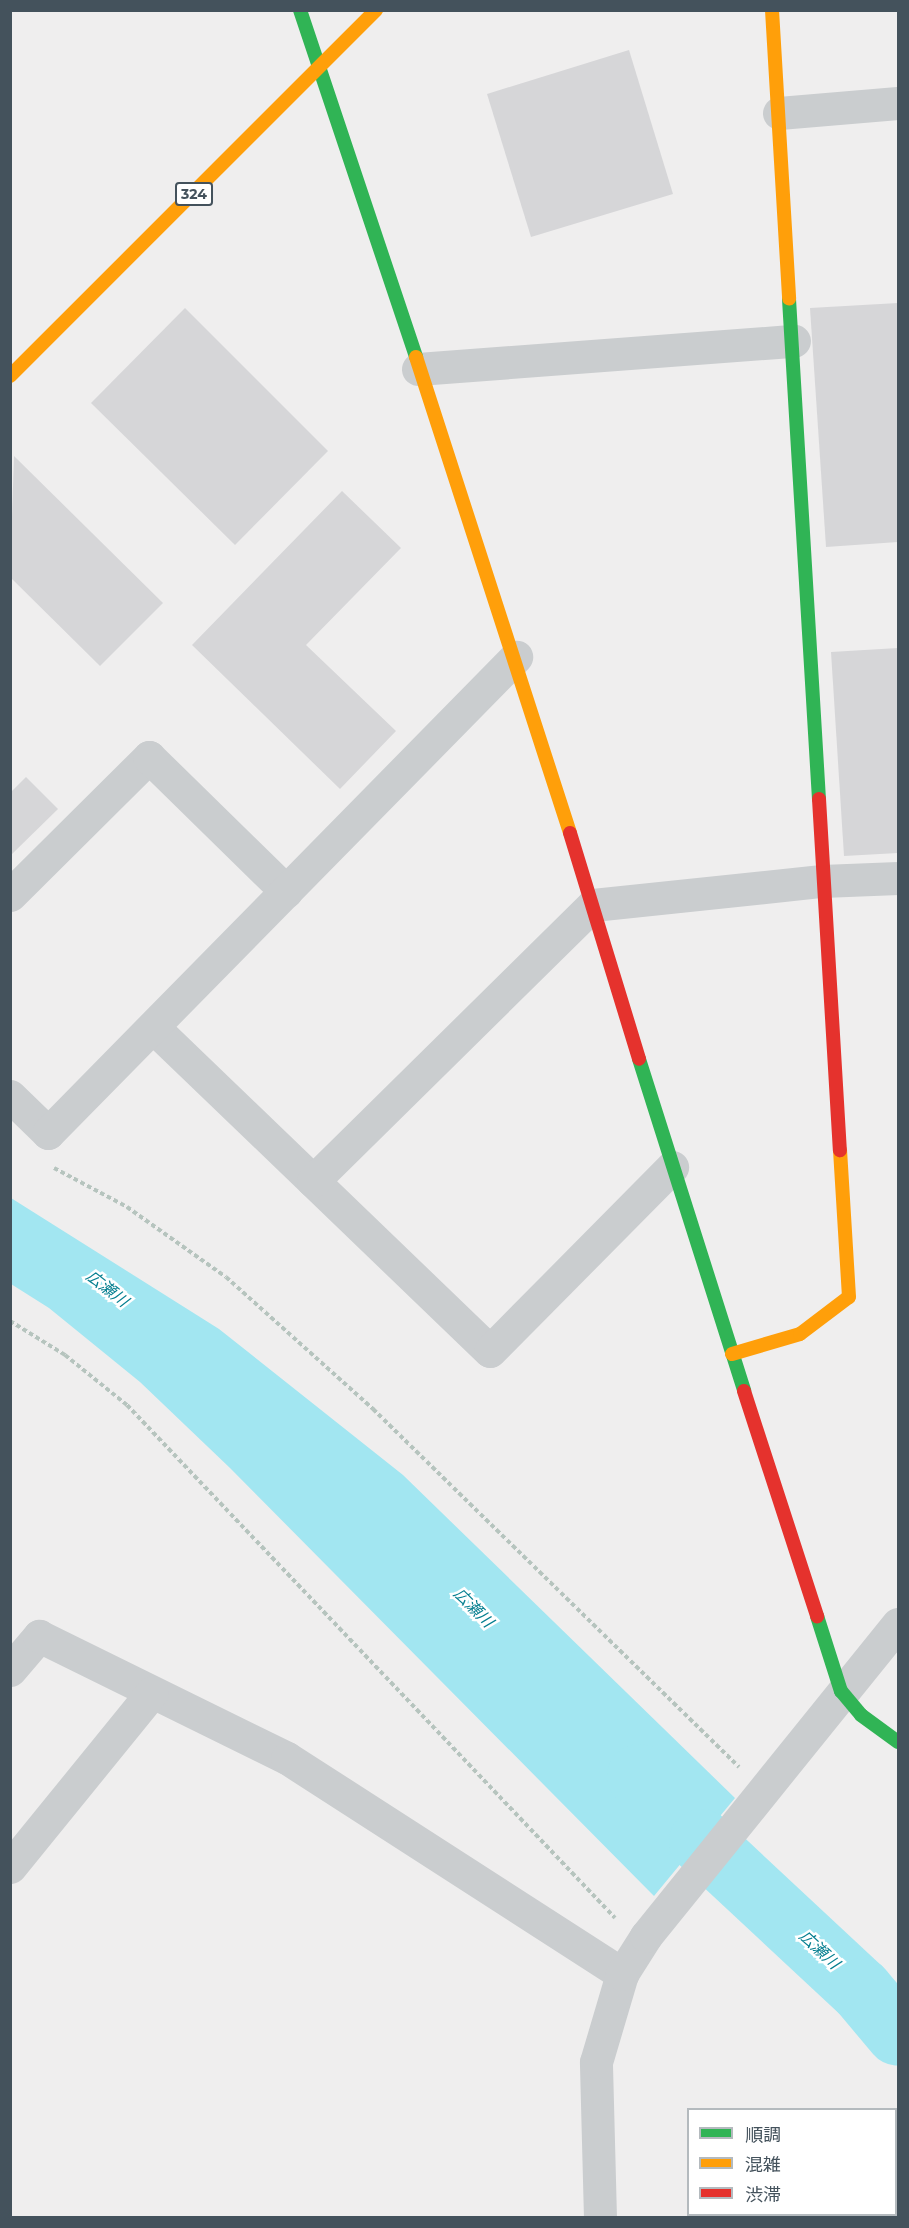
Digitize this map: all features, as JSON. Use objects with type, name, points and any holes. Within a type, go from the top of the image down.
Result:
[{"type":"main road","points":[[300,10],[516,657],[672,1167],[841,1691],[861,1715],[898,1742]]},
{"type":"main road","name":"324","points":[[10,376],[319,70],[376,10]]},
{"type":"main road","points":[[732,1354],[800,1334],[849,1297],[822,881],[794,341],[772,10]]},
{"type":"street","points":[[779,113],[898,103]]},
{"type":"street","points":[[418,369],[794,341]]},
{"type":"street","points":[[10,1095],[48,1133],[516,657]]},
{"type":"street","points":[[10,895],[149,757],[286,891]]},
{"type":"street","points":[[313,1181],[593,905],[822,881],[898,878]]},
{"type":"street","points":[[153,1027],[490,1351],[672,1167]]},
{"type":"street","points":[[600,2217],[596,2062],[622,1974],[643,1941],[841,1691],[898,1624]]},
{"type":"street","points":[[10,1670],[39,1636],[287,1758],[622,1974]]},
{"type":"street","points":[[10,1867],[153,1692]]},
{"type":"path","points":[[45,1163],[127,1207],[226,1277],[373,1409],[761,1794]]},
{"type":"path","points":[[10,1321],[65,1355],[127,1405],[643,1941]]},
{"type":"water","points":[[11,1198],[219,1329],[403,1475],[735,1798],[654,1896],[230,1468],[140,1382],[49,1308],[11,1284]]},
{"type":"building","points":[[629,50],[673,194],[531,237],[487,94]]},
{"type":"building","points":[[898,303],[898,542],[826,547],[810,308]]},
{"type":"building","points":[[185,308],[328,451],[235,545],[91,403]]},
{"type":"building","points":[[14,456],[163,603],[100,666],[10,577]]},
{"type":"building","points":[[342,491],[401,548],[306,645],[396,731],[340,789],[192,645]]},
{"type":"building","points":[[898,648],[898,853],[844,856],[831,652]]},
{"type":"building","points":[[26,777],[58,809],[10,856],[10,793]]},
{"type":"waterway","name":"広瀬川","points":[[639,1776],[701,1841],[861,1990],[898,2034]]},
{"type":"traffic: fast","points":[[300,10],[416,357]]},
{"type":"traffic: fast","points":[[789,299],[819,799]]},
{"type":"traffic: fast","points":[[639,1059],[744,1391]]},
{"type":"traffic: fast","points":[[817,1616],[841,1691],[861,1715],[898,1742]]},
{"type":"traffic: slow","points":[[10,376],[376,10]]},
{"type":"traffic: slow","points":[[772,10],[789,299]]},
{"type":"traffic: slow","points":[[416,357],[570,833]]},
{"type":"traffic: slow","points":[[732,1354],[800,1334],[849,1297],[840,1150]]},
{"type":"traffic: jam","points":[[819,799],[840,1150]]},
{"type":"traffic: jam","points":[[570,833],[639,1059]]},
{"type":"traffic: jam","points":[[744,1391],[817,1616]]}]
